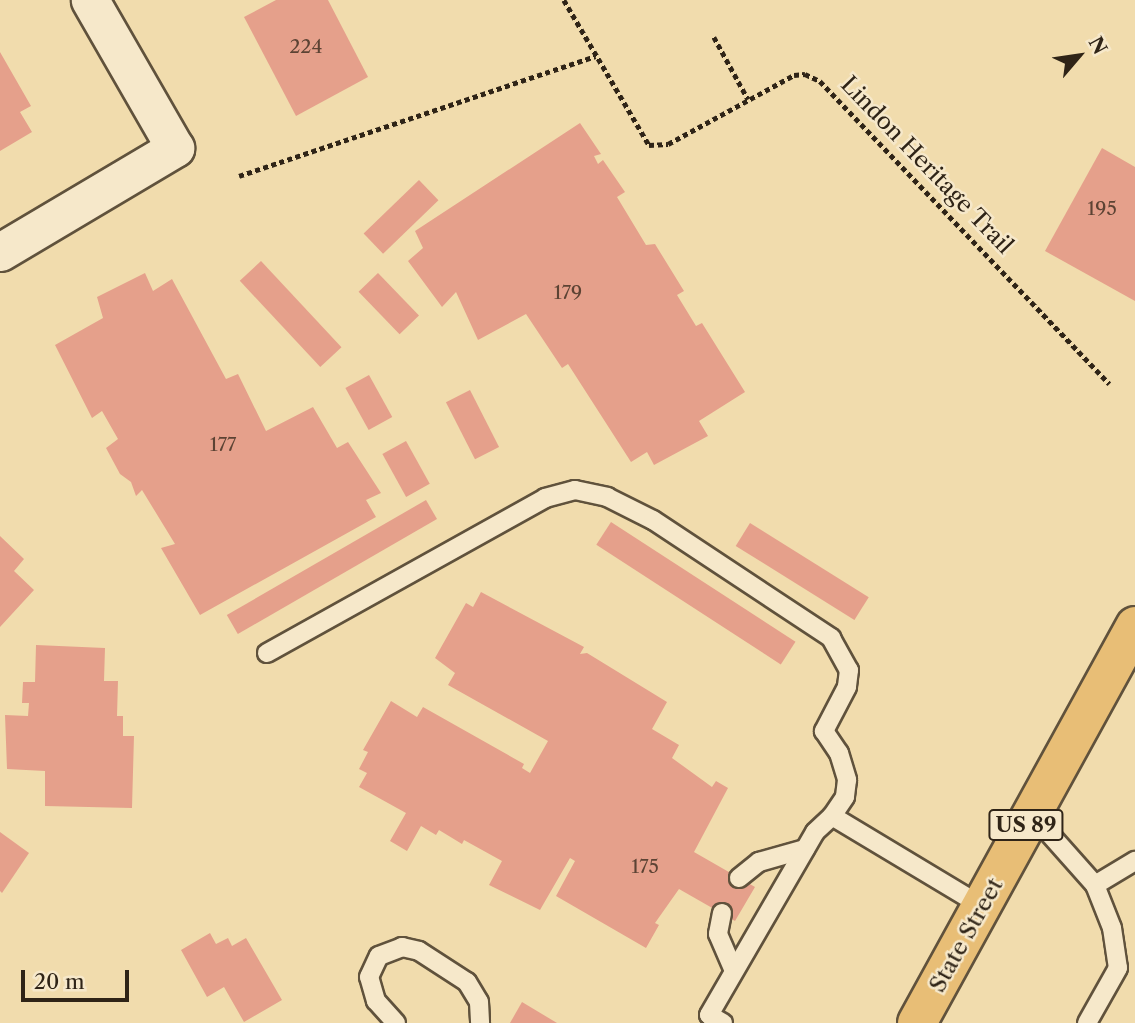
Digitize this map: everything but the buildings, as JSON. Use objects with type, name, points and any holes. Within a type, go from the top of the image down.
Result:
[{"type":"main road","name":"State Street","points":[[918,1023],[1135,626]]},
{"type":"street","points":[[0,252],[175,148],[90,0]]},
{"type":"lane","points":[[267,653],[560,492],[590,492],[653,520],[831,638],[849,670],[847,687],[824,731],[839,752],[846,780],[845,797],[805,849],[709,1015],[723,1023]]},
{"type":"lane","points":[[1032,814],[1096,885],[1112,928],[1118,968],[1087,1023]]},
{"type":"lane","points":[[832,816],[982,906]]},
{"type":"lane","points":[[739,878],[759,862],[805,849]]},
{"type":"lane","points":[[1096,885],[1135,861]]},
{"type":"lane","points":[[722,913],[718,934],[734,971]]},
{"type":"lane","points":[[396,1023],[376,1001],[369,977],[379,956],[401,947],[418,951],[467,982],[479,1002],[480,1023]]},
{"type":"path","name":"Lindon Heritage Trail","points":[[564,0],[649,145],[668,145],[748,99],[805,74],[834,90],[1110,384]]},
{"type":"path","points":[[713,37],[748,99]]},
{"type":"path","points":[[239,176],[595,56]]}]
